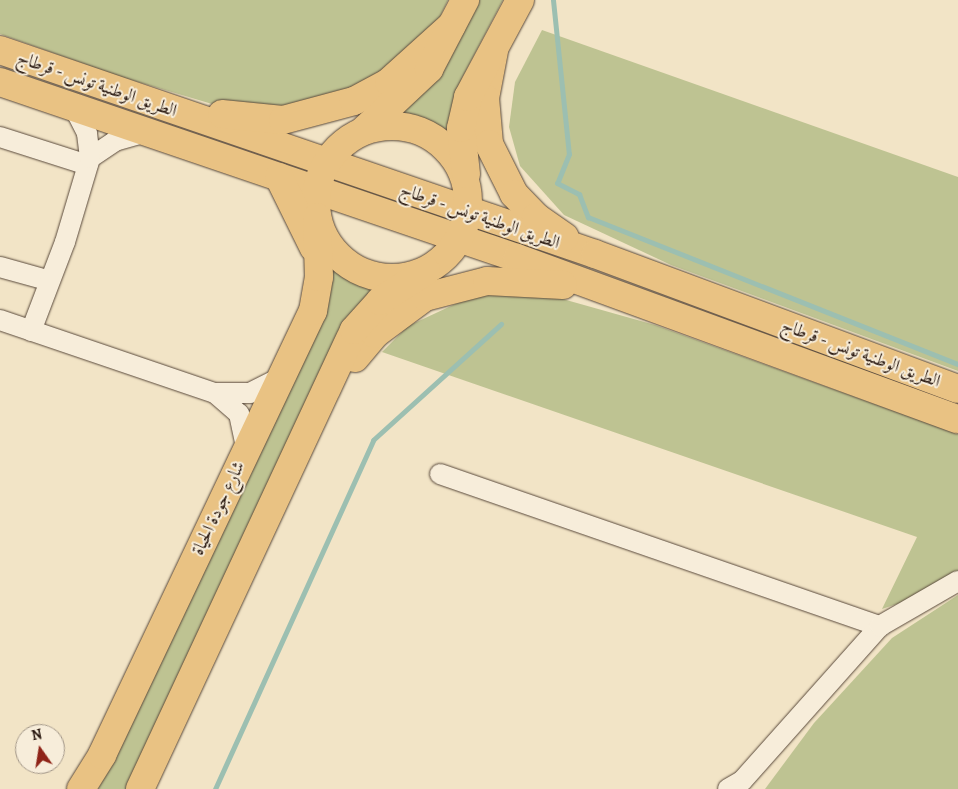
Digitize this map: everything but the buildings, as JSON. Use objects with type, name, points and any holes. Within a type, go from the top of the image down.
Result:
[{"type":"highway","points":[[326,163],[429,69],[465,0]]},
{"type":"highway","points":[[140,789],[354,330],[380,301],[445,257],[460,238],[468,198],[463,112],[480,71],[494,51],[520,0]]},
{"type":"highway","points":[[117,92],[251,120],[283,120],[354,101],[389,82],[451,26]]},
{"type":"highway","name":"الطريق الوطنية تونس - قرطاج","points":[[0,50],[326,163],[468,198],[595,254],[958,389]]},
{"type":"highway","points":[[494,51],[484,116],[500,172],[536,217],[595,254]]},
{"type":"highway","name":"الطريق الوطنية تونس - قرطاج","points":[[0,82],[460,238],[958,419]]},
{"type":"highway","points":[[361,132],[380,126],[418,130],[450,151],[468,198]]},
{"type":"highway","name":"شارع جودة الحياة","points":[[81,789],[106,746],[246,448],[313,311],[319,257],[317,189],[326,163]]},
{"type":"highway","points":[[279,177],[319,257]]},
{"type":"highway","points":[[317,217],[325,239],[339,257],[358,270],[396,277],[426,270]]},
{"type":"highway","points":[[313,416],[375,334],[425,297],[486,281],[595,287]]},
{"type":"street","points":[[31,331],[47,280],[65,242],[89,161],[85,127],[74,107]]},
{"type":"street","points":[[0,137],[89,161],[123,138],[149,132]]},
{"type":"street","points":[[0,267],[47,280]]},
{"type":"street","points":[[0,321],[215,393],[250,393],[280,378]]},
{"type":"street","points":[[215,393],[238,414],[246,448]]},
{"type":"street","points":[[440,474],[880,626]]},
{"type":"street","points":[[728,789],[748,775],[880,626],[958,580]]},
{"type":"green space","points":[[0,0],[448,0],[429,40],[385,80],[249,115],[118,76],[0,34]]},
{"type":"green space","points":[[477,0],[503,0],[462,78],[446,134],[400,114]]},
{"type":"green space","points":[[542,30],[958,177],[958,371],[671,265],[564,215],[520,166],[509,127],[515,82]]},
{"type":"green space","points":[[332,269],[355,283],[380,290],[128,789],[98,789],[274,415]]},
{"type":"green space","points":[[506,289],[552,296],[655,325],[958,434],[958,571],[906,601],[882,609],[917,537],[382,352],[408,326],[466,299]]},
{"type":"green space","points":[[958,595],[958,789],[765,789],[814,723],[892,638]]},
{"type":"waterway","points":[[553,0],[569,154],[557,183],[579,194],[588,217],[958,364]]},
{"type":"waterway","points":[[215,789],[373,440],[501,324]]}]
